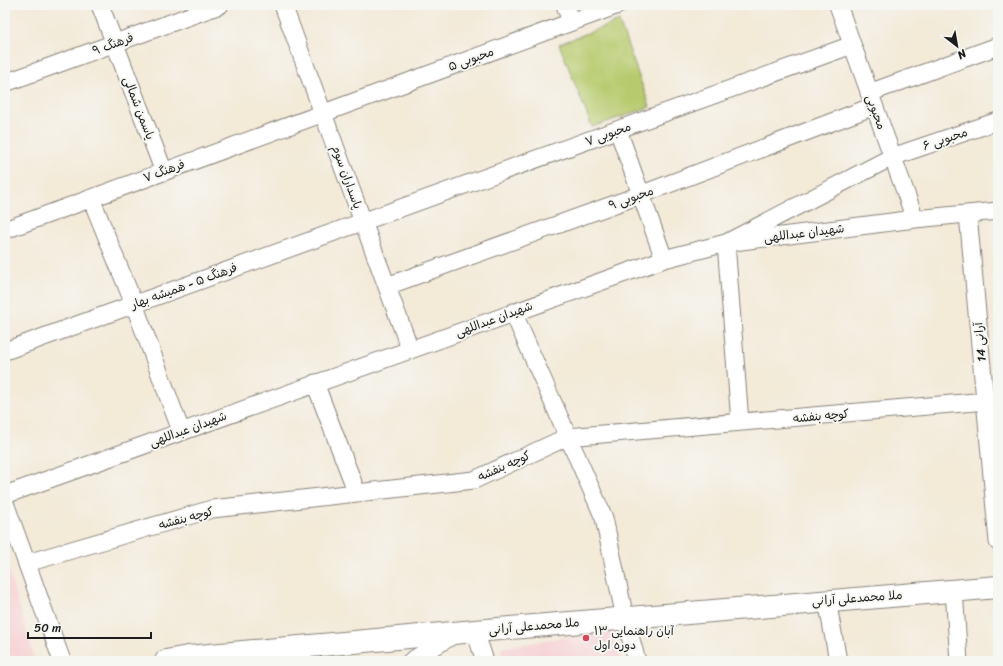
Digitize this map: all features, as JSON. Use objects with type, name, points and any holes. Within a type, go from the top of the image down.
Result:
[{"type":"street","name":"یاسمن شمالی","points":[[100,5],[164,172]]},
{"type":"street","name":"فرهنگ ۹","points":[[5,83],[220,5]]},
{"type":"street","name":"پاسداران سوم","points":[[283,5],[410,349]]},
{"type":"street","points":[[565,5],[571,22]]},
{"type":"street","name":"محبوبی ۵","points":[[323,113],[618,5]]},
{"type":"street","name":"محبوبی","points":[[838,5],[914,219]]},
{"type":"street","name":"محبوبی ۷","points":[[363,222],[852,45]]},
{"type":"street","name":"محبوبی ۹","points":[[387,286],[640,195],[872,100],[998,46]]},
{"type":"street","name":"فرهنگ ۷","points":[[5,230],[323,113]]},
{"type":"street","name":"محبوبی ۶","points":[[726,243],[892,157],[998,121]]},
{"type":"street","points":[[618,130],[640,195],[664,258]]},
{"type":"street","points":[[91,198],[134,304],[181,431]]},
{"type":"street","name":"شهیدان عبداللهی","points":[[5,494],[664,258],[726,243],[914,219],[998,211]]},
{"type":"street","name":"آرانی 14","points":[[968,214],[992,401],[998,542]]},
{"type":"street","name":"فرهنگ ۵ - همیشه بهار","points":[[5,351],[363,222]]},
{"type":"street","points":[[726,243],[740,422]]},
{"type":"street","points":[[513,312],[604,518],[625,618],[637,661]]},
{"type":"street","points":[[315,384],[357,493]]},
{"type":"street","name":"کوچه بنفشه","points":[[27,563],[212,509],[474,480],[567,437],[992,401]]},
{"type":"street","points":[[5,503],[62,661]]},
{"type":"street","name":"ملا محمدعلی آرانی","points":[[166,661],[466,632],[827,600],[998,587]]},
{"type":"street","points":[[954,591],[959,661]]},
{"type":"street","points":[[827,600],[838,661]]},
{"type":"street","points":[[411,661],[466,632],[485,661]]},
{"type":"shaded area","points":[[5,558],[34,657],[21,661],[5,661]]},
{"type":"shaded area","name":"۱۳ آبان راهنمایی دوره اول","points":[[612,629],[621,661],[504,661],[500,648]]},
{"type":"green space","points":[[619,21],[650,107],[592,127],[559,44]]},
{"type":"place","name":"۱۳ آبان راهنمایی دوره اول","points":[[586,638]]}]
